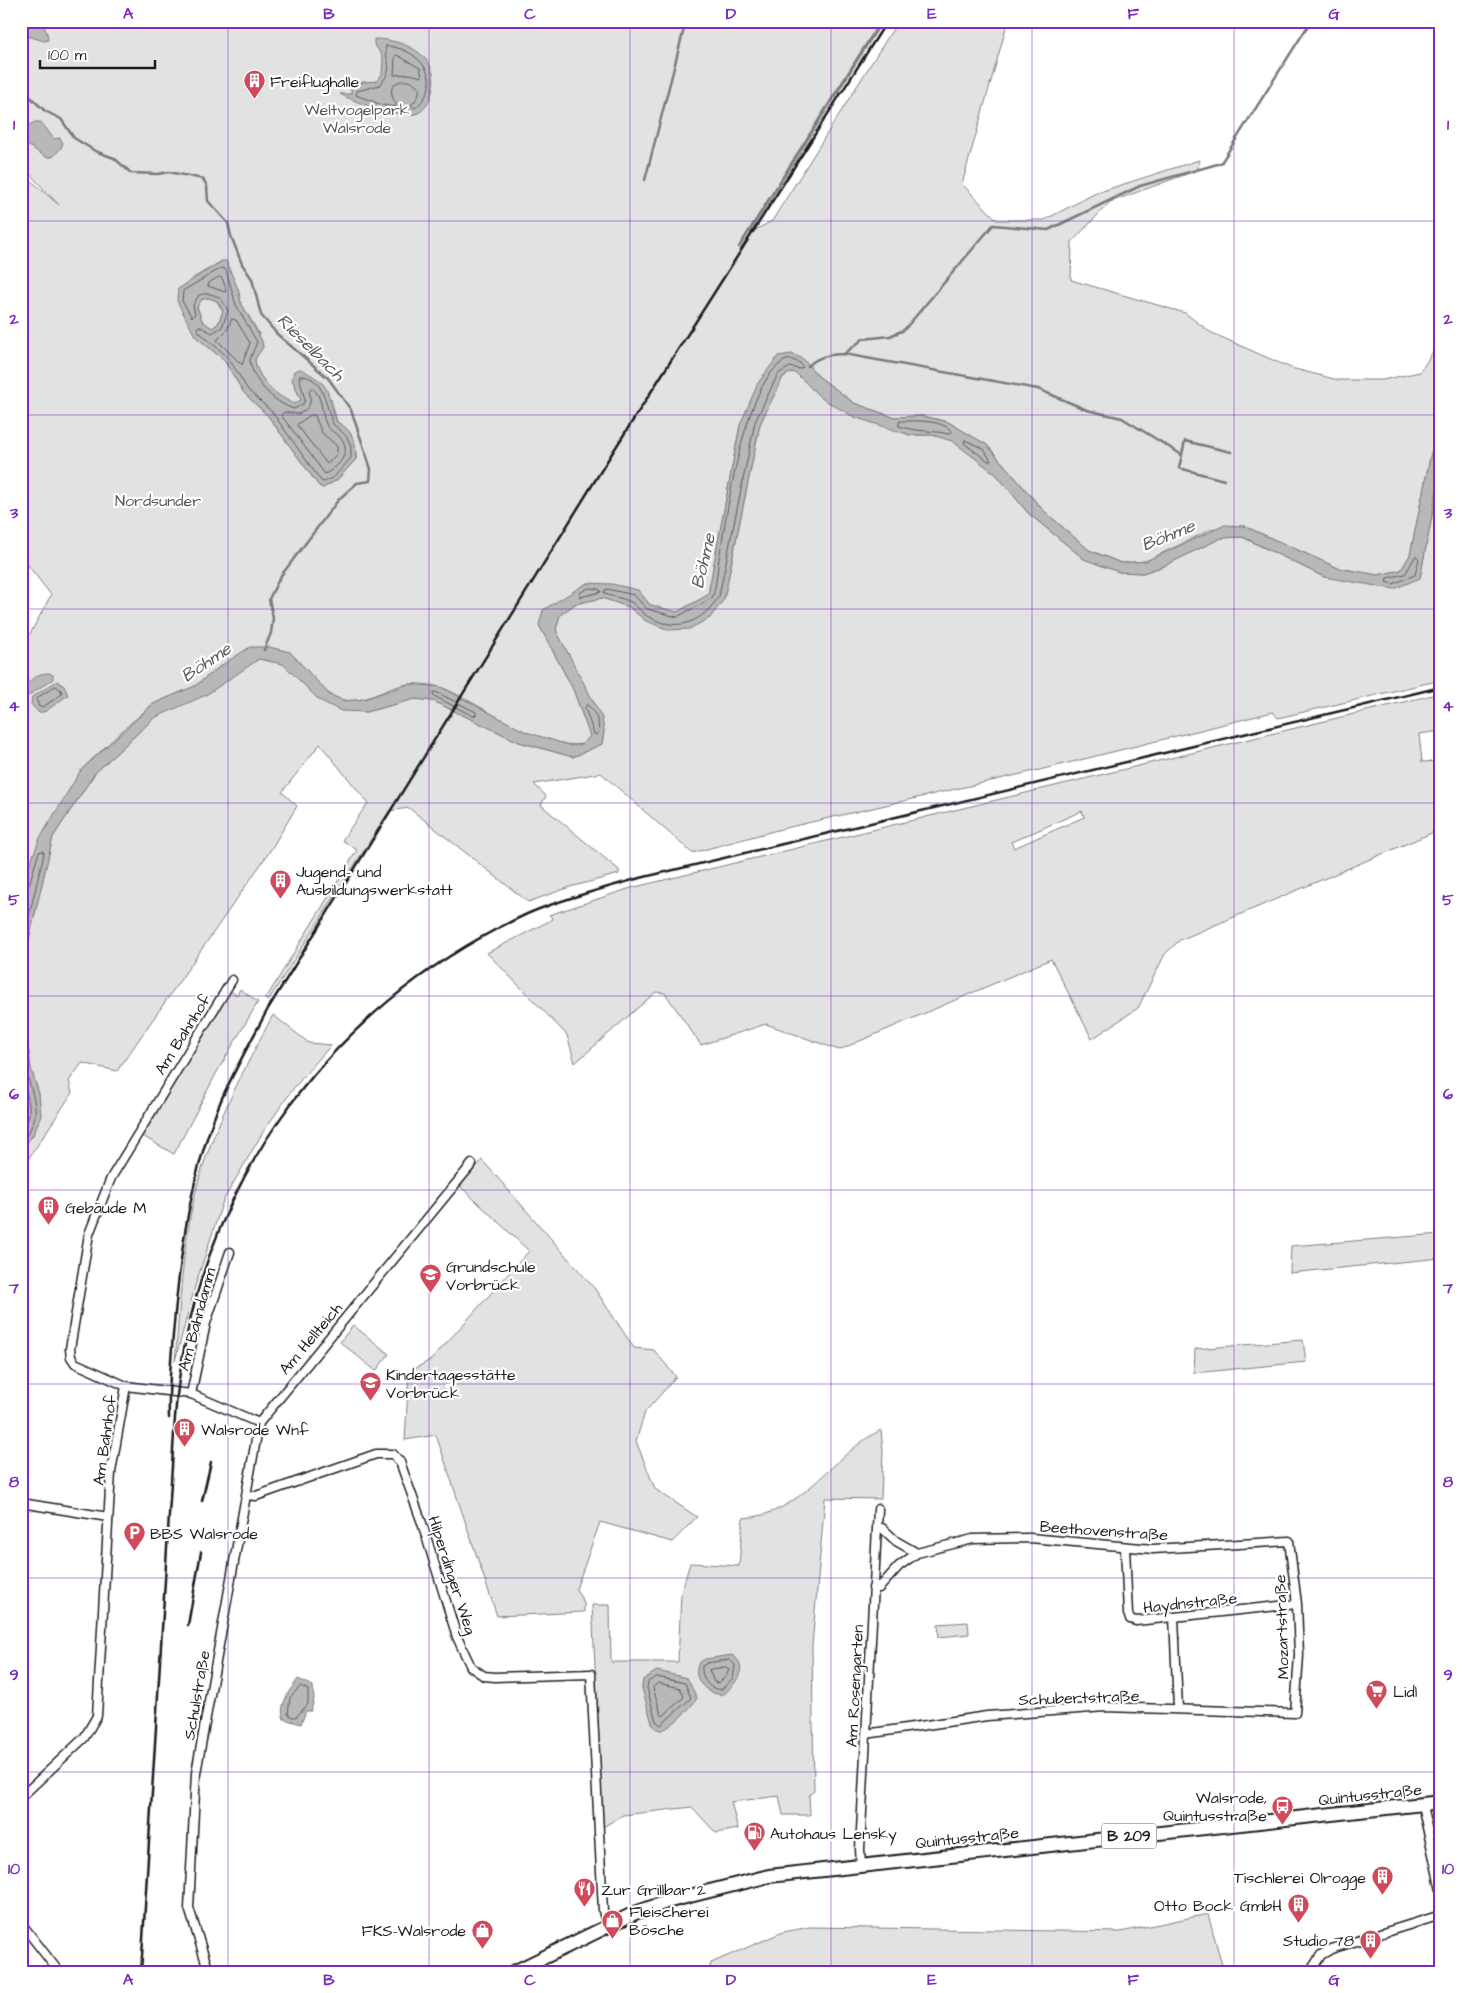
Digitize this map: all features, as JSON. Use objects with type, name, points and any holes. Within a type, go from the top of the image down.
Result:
[{"type":"main road","name":"Quintusstraße","points":[[514,1972],[607,1926],[666,1902],[752,1879],[861,1865],[1441,1802]]},
{"type":"street","name":"Am Bahnhof","points":[[21,1797],[84,1738],[97,1716],[111,1472],[126,1386],[75,1364],[71,1357],[70,1349],[89,1234],[111,1178],[119,1163],[232,980]]},
{"type":"street","name":"Am Hellteich","points":[[259,1422],[472,1164]]},
{"type":"street","name":"Am Bahndamm","points":[[191,1394],[206,1323],[230,1252]]},
{"type":"street","points":[[126,1386],[191,1394],[259,1422]]},
{"type":"street","name":"Schulstraße","points":[[209,1972],[189,1908],[196,1773],[259,1422]]},
{"type":"street","name":"Hilperdinger Weg","points":[[246,1494],[256,1496],[376,1454],[393,1454],[400,1462],[422,1523],[452,1624],[472,1667],[484,1676],[495,1677],[590,1674],[603,1911],[607,1926]]},
{"type":"street","points":[[21,1504],[108,1517]]},
{"type":"street","name":"Am Rosengarten","points":[[861,1865],[878,1509]]},
{"type":"street","points":[[877,1528],[882,1528],[896,1542],[917,1553]]},
{"type":"street","name":"Beethovenstraße","points":[[874,1588],[879,1588],[900,1566],[917,1553],[973,1539],[1001,1537],[1125,1547],[1179,1549],[1290,1541]]},
{"type":"street","name":"Mozartstraße","points":[[1290,1541],[1297,1604],[1299,1655],[1294,1713]]},
{"type":"street","name":"Haydnstraße","points":[[1125,1547],[1126,1596],[1130,1619],[1136,1621],[1297,1604]]},
{"type":"street","points":[[1174,1617],[1178,1709]]},
{"type":"street","name":"Schubertstraße","points":[[866,1734],[1029,1712],[1105,1707],[1294,1713]]},
{"type":"street","points":[[1422,1805],[1441,1890]]},
{"type":"street","points":[[1310,1972],[1321,1955],[1331,1949],[1441,1915]]},
{"type":"street","points":[[21,1923],[59,1972]]},
{"type":"green space","points":[[21,21],[883,21],[750,233],[772,221],[898,21],[1008,21],[962,184],[997,220],[1044,220],[1096,193],[1199,160],[1198,170],[1110,202],[1072,242],[1071,280],[1185,313],[1210,332],[1259,354],[1291,368],[1338,380],[1382,380],[1420,372],[1441,339],[1441,426],[1431,453],[1410,555],[1401,570],[1378,575],[1338,568],[1244,526],[1210,530],[1146,561],[1121,563],[1089,550],[1043,510],[987,445],[948,422],[922,416],[893,417],[854,403],[818,376],[803,359],[791,354],[740,425],[708,595],[677,612],[650,605],[637,590],[587,583],[539,625],[573,689],[590,736],[583,744],[566,744],[530,734],[459,695],[436,686],[409,684],[362,699],[343,700],[322,688],[290,652],[222,665],[195,686],[153,704],[81,770],[29,866],[21,895],[21,639],[30,634],[51,595],[24,560],[26,554],[21,551],[21,172],[59,205],[21,165]],"holes":[[[222,261],[238,289],[241,303],[258,332],[263,347],[255,359],[256,366],[263,380],[281,397],[295,404],[301,400],[292,379],[331,399],[337,422],[350,433],[355,447],[356,459],[337,480],[323,488],[319,486],[268,416],[244,393],[224,360],[195,336],[193,278]]]},
{"type":"green space","points":[[209,298],[217,301],[223,311],[218,324],[212,328],[202,321],[197,306],[202,299]]},
{"type":"green space","points":[[792,372],[797,373],[821,398],[910,435],[932,435],[952,440],[996,474],[1028,513],[1084,559],[1119,572],[1143,573],[1164,566],[1221,538],[1242,537],[1324,577],[1420,578],[1441,469],[1441,680],[1278,718],[1273,712],[1052,767],[781,829],[692,853],[601,773],[534,784],[546,796],[541,805],[619,870],[619,874],[570,887],[528,902],[409,808],[389,811],[268,1001],[264,998],[268,995],[357,850],[342,840],[368,803],[320,744],[282,792],[297,806],[270,851],[117,1071],[82,1063],[69,1081],[72,1093],[21,1170],[21,1150],[33,1135],[39,1094],[31,1069],[22,999],[24,960],[53,837],[95,773],[154,718],[259,659],[283,664],[319,700],[366,712],[415,699],[433,701],[519,742],[573,757],[602,744],[604,731],[556,630],[560,615],[575,604],[602,598],[629,607],[646,621],[724,599],[760,424],[783,377]]},
{"type":"green space","points":[[1441,693],[1441,731],[1419,734],[1422,762],[1441,761],[1441,829],[1180,940],[1165,954],[1138,1008],[1092,1039],[1051,959],[839,1050],[766,1024],[701,1045],[665,993],[656,992],[575,1063],[567,1035],[487,953],[553,919],[549,915],[631,888]],"holes":[[[1082,811],[1084,817],[1014,848],[1011,842]]]},
{"type":"green space","points":[[240,989],[258,1002],[217,1072],[174,1154],[139,1134],[230,991],[237,995]]},
{"type":"green space","points":[[273,1015],[309,1043],[331,1045],[293,1089],[263,1132],[223,1201],[196,1283],[175,1361],[187,1235],[201,1172],[228,1103]]},
{"type":"green space","points":[[482,1160],[595,1289],[634,1348],[654,1350],[676,1377],[645,1412],[636,1441],[655,1489],[697,1517],[672,1542],[600,1522],[576,1589],[584,1603],[584,1612],[497,1616],[436,1435],[405,1440],[409,1372],[432,1359],[529,1251],[460,1186]]},
{"type":"green space","points":[[1441,1234],[1441,1258],[1290,1273],[1291,1246]]},
{"type":"green space","points":[[353,1325],[389,1354],[376,1371],[340,1342]]},
{"type":"green space","points":[[1303,1340],[1306,1362],[1194,1373],[1195,1349]]},
{"type":"green space","points":[[881,1430],[883,1451],[881,1499],[825,1498],[812,1646],[814,1791],[809,1795],[810,1815],[783,1815],[779,1796],[731,1802],[738,1829],[716,1833],[692,1807],[623,1815],[603,1827],[592,1605],[610,1605],[611,1662],[678,1662],[681,1593],[690,1563],[739,1566],[743,1518],[764,1515],[783,1507],[800,1496],[863,1441]],"holes":[[[657,1671],[655,1728],[642,1688],[643,1680]]]},
{"type":"green space","points":[[968,1622],[969,1634],[939,1637],[938,1624]]},
{"type":"green space","points":[[1208,1914],[1224,1972],[709,1972],[711,1963],[783,1932],[810,1927],[1120,1932]]},
{"type":"water","points":[[21,21],[43,25],[48,40],[44,41],[21,34]]},
{"type":"water","points":[[374,39],[397,42],[408,46],[426,59],[434,79],[430,98],[425,107],[418,113],[411,115],[390,112],[340,94],[351,94],[351,87],[363,82],[377,81],[382,74],[383,57],[374,44]]},
{"type":"water","points":[[35,122],[41,122],[54,139],[60,138],[63,143],[53,157],[46,157],[21,141],[21,129]]},
{"type":"water","points":[[222,261],[226,261],[238,289],[241,303],[262,341],[263,347],[255,359],[259,373],[264,380],[275,392],[295,404],[301,400],[292,379],[294,371],[300,369],[311,375],[324,385],[337,422],[350,433],[355,447],[356,459],[337,480],[323,488],[319,486],[268,416],[244,393],[224,360],[195,336],[177,301],[178,289]],"holes":[[[209,298],[217,301],[223,311],[218,324],[212,328],[202,321],[197,307],[202,299]]]},
{"type":"water","points":[[791,354],[803,359],[818,376],[854,403],[893,417],[923,416],[948,422],[987,445],[1043,510],[1089,550],[1121,563],[1146,561],[1225,525],[1244,526],[1338,568],[1378,575],[1401,570],[1410,555],[1431,453],[1441,426],[1441,469],[1420,578],[1394,589],[1324,577],[1243,537],[1221,538],[1164,566],[1143,573],[1119,572],[1084,559],[1028,513],[996,474],[952,441],[932,435],[910,435],[854,417],[821,398],[797,374],[792,372],[783,377],[760,424],[724,599],[710,618],[689,629],[669,630],[646,621],[629,607],[602,598],[575,604],[560,615],[556,630],[602,718],[604,731],[602,744],[573,757],[519,742],[433,701],[415,699],[366,712],[341,711],[319,700],[283,664],[259,659],[206,695],[154,718],[95,773],[53,837],[24,960],[22,999],[31,1069],[39,1094],[41,1116],[33,1135],[21,1150],[21,895],[29,866],[40,838],[81,770],[153,704],[195,686],[222,665],[250,647],[269,647],[290,652],[330,695],[345,701],[364,699],[409,684],[441,687],[526,732],[572,746],[583,744],[590,736],[573,689],[539,625],[543,610],[587,583],[612,584],[638,590],[650,605],[677,612],[708,595],[740,425],[758,383],[778,356]]},
{"type":"water","points":[[49,673],[53,675],[53,679],[26,697],[24,688],[29,682],[38,675]]},
{"type":"water","points":[[57,681],[64,686],[68,695],[46,711],[39,713],[31,704],[32,697]]},
{"type":"water","points":[[732,1655],[740,1664],[741,1670],[733,1685],[724,1694],[712,1693],[702,1686],[697,1675],[699,1663],[705,1659]]},
{"type":"water","points":[[657,1671],[687,1678],[697,1698],[680,1717],[661,1730],[652,1723],[642,1688],[643,1680]]},
{"type":"water","points":[[298,1679],[313,1686],[314,1699],[311,1711],[306,1711],[301,1724],[284,1719],[283,1714],[286,1698]]},
{"type":"waterway","points":[[645,180],[686,21]]},
{"type":"waterway","points":[[739,247],[881,21]]},
{"type":"waterway","points":[[844,354],[863,339],[890,336],[904,330],[993,225],[1048,230],[1140,186],[1221,163],[1311,21]]},
{"type":"waterway","name":"Rieselbach","points":[[21,88],[45,111],[61,119],[74,138],[95,151],[114,158],[131,173],[158,174],[169,172],[203,179],[207,186],[208,201],[228,223],[242,264],[252,279],[261,315],[277,334],[328,378],[351,410],[371,469],[370,481],[357,483],[339,499],[280,577],[269,599],[273,618],[271,633],[264,650]]},
{"type":"waterway","points":[[808,366],[825,356],[844,354],[1038,389],[1087,410],[1122,418],[1182,455]]},
{"type":"waterway","points":[[1224,480],[1179,468],[1185,441],[1231,452]]},
{"type":"railway","points":[[169,1418],[170,1376],[176,1305],[188,1214],[194,1185],[211,1126],[239,1063],[269,1007],[609,458],[887,21]]},
{"type":"railway","points":[[141,1972],[175,1417],[187,1335],[209,1258],[240,1185],[281,1117],[331,1056],[389,1001],[454,953],[527,914],[567,899],[636,879],[1441,687]]},
{"type":"railway","points":[[202,1501],[211,1462]]},
{"type":"railway","points":[[188,1625],[201,1552]]},
{"type":"place","name":"Freiflughalle","points":[[254,100]]},
{"type":"place","name":"Jugend- und Ausbildungswerkstatt","points":[[280,899]]},
{"type":"place","name":"Gebäude M","points":[[49,1226]]},
{"type":"place","name":"Grundschule Vorbrück","points":[[430,1294]]},
{"type":"place","name":"Kindertagesstätte Vorbrück","points":[[370,1402]]},
{"type":"place","name":"Walsrode Wnf","points":[[185,1448]]},
{"type":"place","name":"BBS Walsrode","points":[[134,1552]]},
{"type":"place","name":"Lidl","points":[[1377,1710]]},
{"type":"place","name":"Walsrode, Quintusstraße","points":[[1283,1825]]},
{"type":"place","name":"Autohaus Lensky","points":[[754,1852]]},
{"type":"place","name":"Tischlerei Olrogge","points":[[1382,1896]]},
{"type":"place","name":"Zur Grillbar 2","points":[[585,1908]]},
{"type":"place","name":"Otto Bock GmbH","points":[[1298,1924]]},
{"type":"place","name":"Fleischerei Bösche","points":[[613,1939]]},
{"type":"place","name":"FKS-Walsrode","points":[[482,1949]]},
{"type":"place","name":"Studio 78","points":[[1370,1959]]},
{"type":"park label","name":"Weltvogelpark Walsrode","points":[[357,118]]},
{"type":"park label","name":"Nordsunder","points":[[158,500]]},
{"type":"water label","name":"Böhme","points":[[1168,535]]},
{"type":"water label","name":"Böhme","points":[[703,561]]},
{"type":"water label","name":"Böhme","points":[[206,662]]}]
